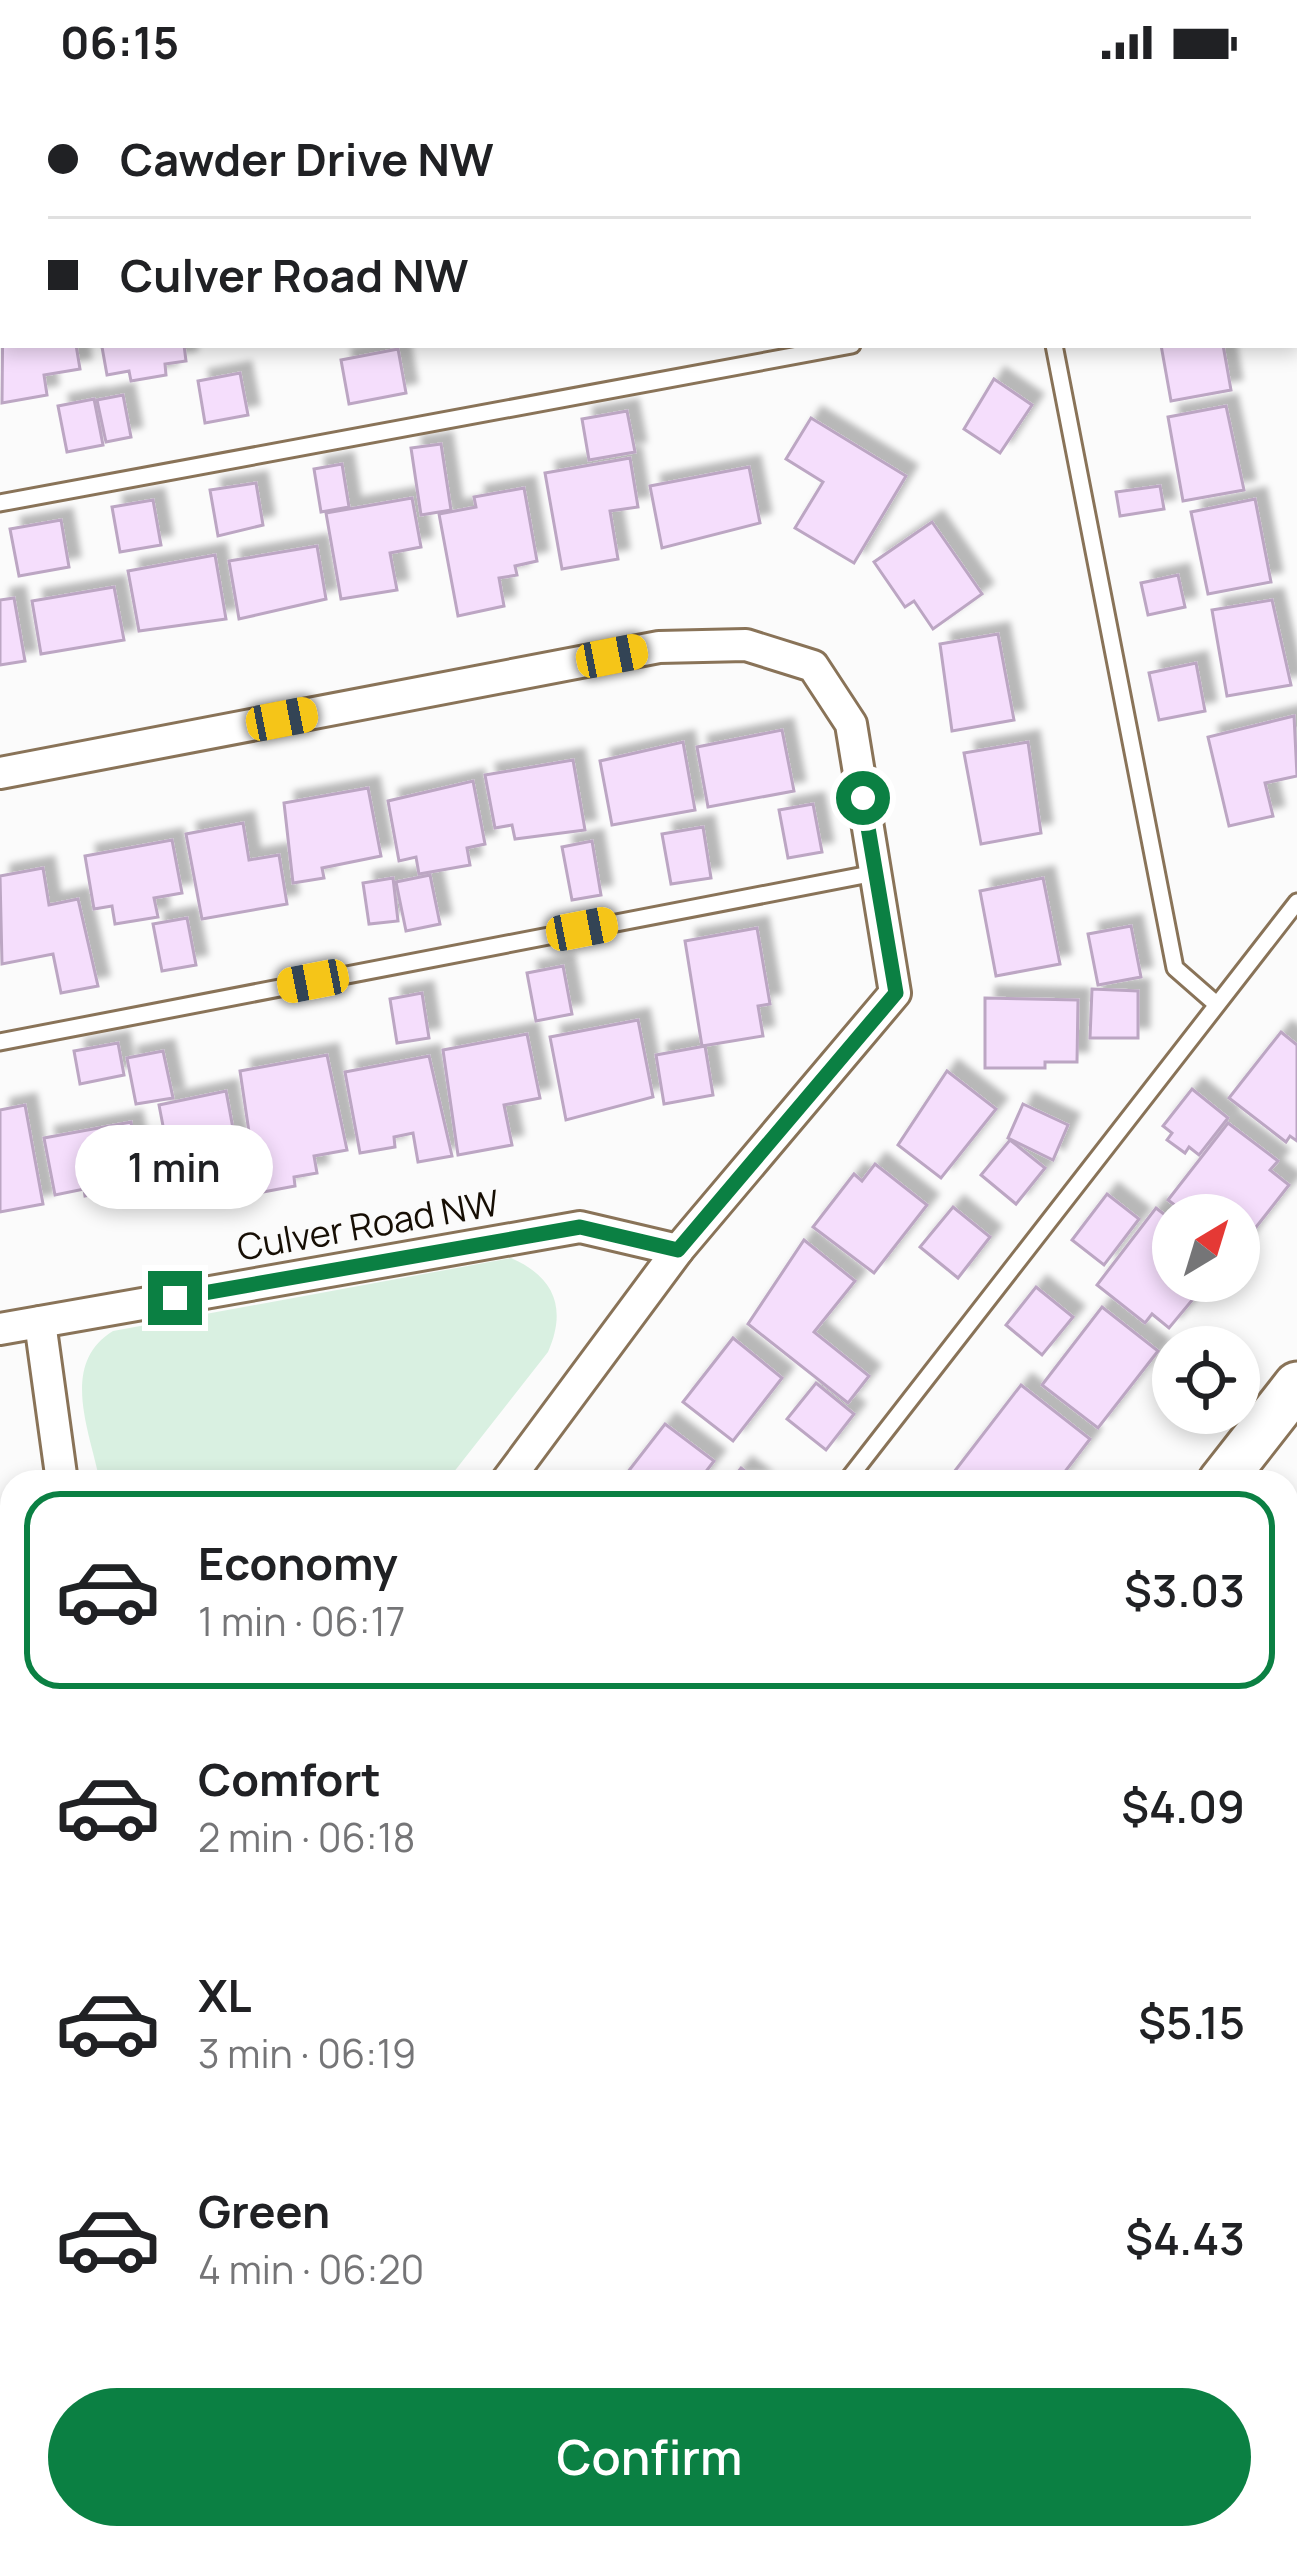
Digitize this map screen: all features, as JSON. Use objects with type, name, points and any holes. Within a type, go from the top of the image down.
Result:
[{"type":"main road","points":[[1230,1470],[1297,1385]]},
{"type":"street","points":[[0,772],[659,647],[746,645],[813,667],[851,724],[896,993],[678,1250],[515,1470]]},
{"type":"street","name":"Culver Road NW","points":[[0,1329],[580,1227],[678,1250]]},
{"type":"street","points":[[40,1322],[60,1470]]},
{"type":"lane","points":[[0,503],[836,348]]},
{"type":"lane","points":[[1055,348],[1175,968],[1215,1003]]},
{"type":"lane","points":[[0,1042],[875,873]]},
{"type":"lane","points":[[854,1470],[1297,902]]},
{"type":"green space","points":[[511,1258],[547,1285],[556,1308],[548,1352],[455,1470],[97,1470],[85,1421],[83,1380],[87,1361],[113,1331]]},
{"type":"building","points":[[3,348],[76,348],[80,369],[44,375],[47,395],[2,403]]},
{"type":"building","points":[[102,348],[184,348],[186,361],[165,364],[166,375],[131,381],[129,371],[107,375]]},
{"type":"building","points":[[1162,348],[1224,348],[1231,390],[1171,401]]},
{"type":"building","points":[[398,349],[406,393],[349,404],[341,360]]},
{"type":"building","points":[[240,373],[248,415],[205,423],[198,381]]},
{"type":"building","points":[[994,379],[1032,405],[1000,453],[964,429]]},
{"type":"building","points":[[123,395],[131,437],[106,442],[97,400]]},
{"type":"building","points":[[94,399],[103,445],[67,452],[58,406]]},
{"type":"building","points":[[1226,406],[1244,490],[1183,501],[1168,417]]},
{"type":"building","points":[[627,411],[635,452],[589,460],[582,419]]},
{"type":"building","points":[[811,418],[906,476],[854,563],[795,528],[823,482],[786,459]]},
{"type":"building","points":[[441,444],[451,510],[421,515],[411,448]]},
{"type":"building","points":[[630,458],[638,507],[610,511],[618,559],[562,569],[545,473]]},
{"type":"building","points":[[342,464],[349,507],[321,512],[314,469]]},
{"type":"building","points":[[749,467],[760,523],[662,548],[650,486]]},
{"type":"building","points":[[256,483],[263,525],[218,536],[210,490]]},
{"type":"building","points":[[1160,486],[1164,509],[1120,516],[1116,492]]},
{"type":"building","points":[[524,488],[537,561],[515,566],[517,575],[499,578],[504,606],[458,616],[439,514],[476,507],[474,497]]},
{"type":"building","points":[[412,498],[421,547],[390,553],[397,590],[341,599],[326,513]]},
{"type":"building","points":[[1255,499],[1271,582],[1208,594],[1191,512]]},
{"type":"building","points":[[153,500],[161,545],[120,552],[112,507]]},
{"type":"building","points":[[61,520],[69,567],[19,576],[10,529]]},
{"type":"building","points":[[932,522],[982,594],[933,629],[914,601],[905,607],[874,562]]},
{"type":"building","points":[[317,546],[326,599],[239,619],[229,561]]},
{"type":"building","points":[[215,555],[226,619],[139,631],[128,571]]},
{"type":"building","points":[[1178,575],[1185,607],[1148,615],[1141,583]]},
{"type":"building","points":[[114,587],[124,640],[41,654],[32,601]]},
{"type":"building","points":[[14,598],[25,661],[0,665],[0,600]]},
{"type":"building","points":[[1272,600],[1291,685],[1227,696],[1212,610]]},
{"type":"building","points":[[998,634],[1014,720],[952,731],[940,644]]},
{"type":"building","points":[[1196,663],[1205,711],[1159,720],[1149,673]]},
{"type":"building","points":[[1294,716],[1297,776],[1265,783],[1273,816],[1229,826],[1208,737]]},
{"type":"building","points":[[782,730],[794,791],[708,807],[697,747]]},
{"type":"building","points":[[683,742],[695,810],[612,825],[600,761]]},
{"type":"building","points":[[1028,742],[1041,833],[981,844],[964,753]]},
{"type":"building","points":[[573,760],[585,830],[515,839],[512,825],[495,828],[485,775]]},
{"type":"building","points":[[473,781],[485,844],[467,848],[470,865],[419,874],[416,857],[399,861],[388,801]]},
{"type":"building","points":[[368,788],[381,856],[322,868],[324,878],[293,883],[284,803]]},
{"type":"building","points":[[813,804],[822,852],[788,858],[779,810]]},
{"type":"building","points":[[243,823],[249,860],[279,855],[287,904],[202,919],[186,834]]},
{"type":"building","points":[[703,827],[711,878],[671,884],[662,834]]},
{"type":"building","points":[[172,840],[182,893],[154,898],[158,917],[115,924],[112,906],[94,909],[85,856]]},
{"type":"building","points":[[592,841],[601,895],[572,900],[562,847]]},
{"type":"building","points":[[43,868],[49,905],[78,899],[98,986],[61,993],[53,954],[2,964],[0,876]]},
{"type":"building","points":[[430,875],[440,924],[406,931],[396,882]]},
{"type":"building","points":[[393,878],[398,921],[369,924],[363,883]]},
{"type":"building","points":[[1043,878],[1060,964],[996,976],[980,891]]},
{"type":"building","points":[[187,918],[196,965],[162,971],[153,924]]},
{"type":"building","points":[[1131,926],[1141,977],[1098,985],[1088,934]]},
{"type":"building","points":[[757,928],[770,1004],[758,1006],[763,1036],[702,1046],[685,941]]},
{"type":"building","points":[[563,966],[572,1014],[536,1021],[527,973]]},
{"type":"building","points":[[1092,989],[1138,991],[1138,1038],[1090,1038]]},
{"type":"building","points":[[422,993],[429,1038],[397,1043],[390,999]]},
{"type":"building","points":[[985,998],[1078,1000],[1077,1062],[1045,1062],[1045,1068],[985,1068]]},
{"type":"building","points":[[638,1020],[653,1097],[566,1120],[550,1037]]},
{"type":"building","points":[[1281,1032],[1297,1045],[1297,1141],[1290,1136],[1286,1142],[1229,1098]]},
{"type":"building","points":[[527,1034],[540,1098],[504,1105],[512,1145],[458,1155],[443,1050]]},
{"type":"building","points":[[118,1043],[124,1075],[80,1084],[74,1051]]},
{"type":"building","points":[[705,1046],[713,1095],[664,1104],[656,1055]]},
{"type":"building","points":[[163,1051],[173,1098],[136,1104],[127,1058]]},
{"type":"building","points":[[327,1055],[347,1150],[314,1156],[317,1173],[294,1177],[295,1186],[258,1193],[240,1071]]},
{"type":"building","points":[[429,1056],[452,1156],[418,1162],[413,1133],[394,1137],[395,1147],[360,1153],[345,1072]]},
{"type":"building","points":[[947,1071],[996,1109],[941,1178],[898,1145]]},
{"type":"building","points":[[1192,1089],[1228,1118],[1199,1155],[1189,1147],[1185,1153],[1167,1140],[1172,1133],[1163,1126]]},
{"type":"building","points":[[226,1091],[240,1166],[173,1178],[159,1105]]},
{"type":"building","points":[[1023,1104],[1068,1125],[1053,1160],[1008,1138]]},
{"type":"building","points":[[25,1105],[43,1204],[0,1212],[0,1110]]},
{"type":"building","points":[[131,1122],[142,1185],[85,1196],[84,1189],[55,1195],[44,1138]]},
{"type":"building","points":[[1228,1123],[1278,1161],[1270,1170],[1289,1185],[1260,1222],[1260,1194],[1173,1194]]},
{"type":"building","points":[[1010,1140],[1045,1168],[1016,1204],[981,1175]]},
{"type":"building","points":[[875,1164],[927,1205],[874,1273],[813,1227],[854,1174],[862,1181]]},
{"type":"building","points":[[1107,1194],[1139,1219],[1104,1265],[1072,1240]]},
{"type":"building","points":[[953,1207],[990,1237],[958,1278],[920,1247]]},
{"type":"building","points":[[1152,1213],[1152,1302],[1191,1302],[1171,1326],[1152,1314],[1145,1323],[1097,1285]]},
{"type":"building","points":[[804,1240],[855,1281],[814,1332],[869,1376],[848,1403],[748,1324]]},
{"type":"building","points":[[1036,1287],[1073,1317],[1042,1355],[1006,1325]]},
{"type":"building","points":[[1102,1307],[1152,1346],[1152,1359],[1098,1428],[1042,1385]]},
{"type":"building","points":[[733,1338],[782,1378],[733,1441],[683,1402]]},
{"type":"building","points":[[816,1383],[854,1414],[826,1450],[787,1419]]},
{"type":"building","points":[[1021,1385],[1090,1439],[1066,1470],[956,1470]]},
{"type":"building","points":[[665,1424],[714,1461],[707,1470],[629,1470]]},
{"type":"route","points":[[175,1298],[580,1227],[678,1250],[896,993],[863,798]]}]
